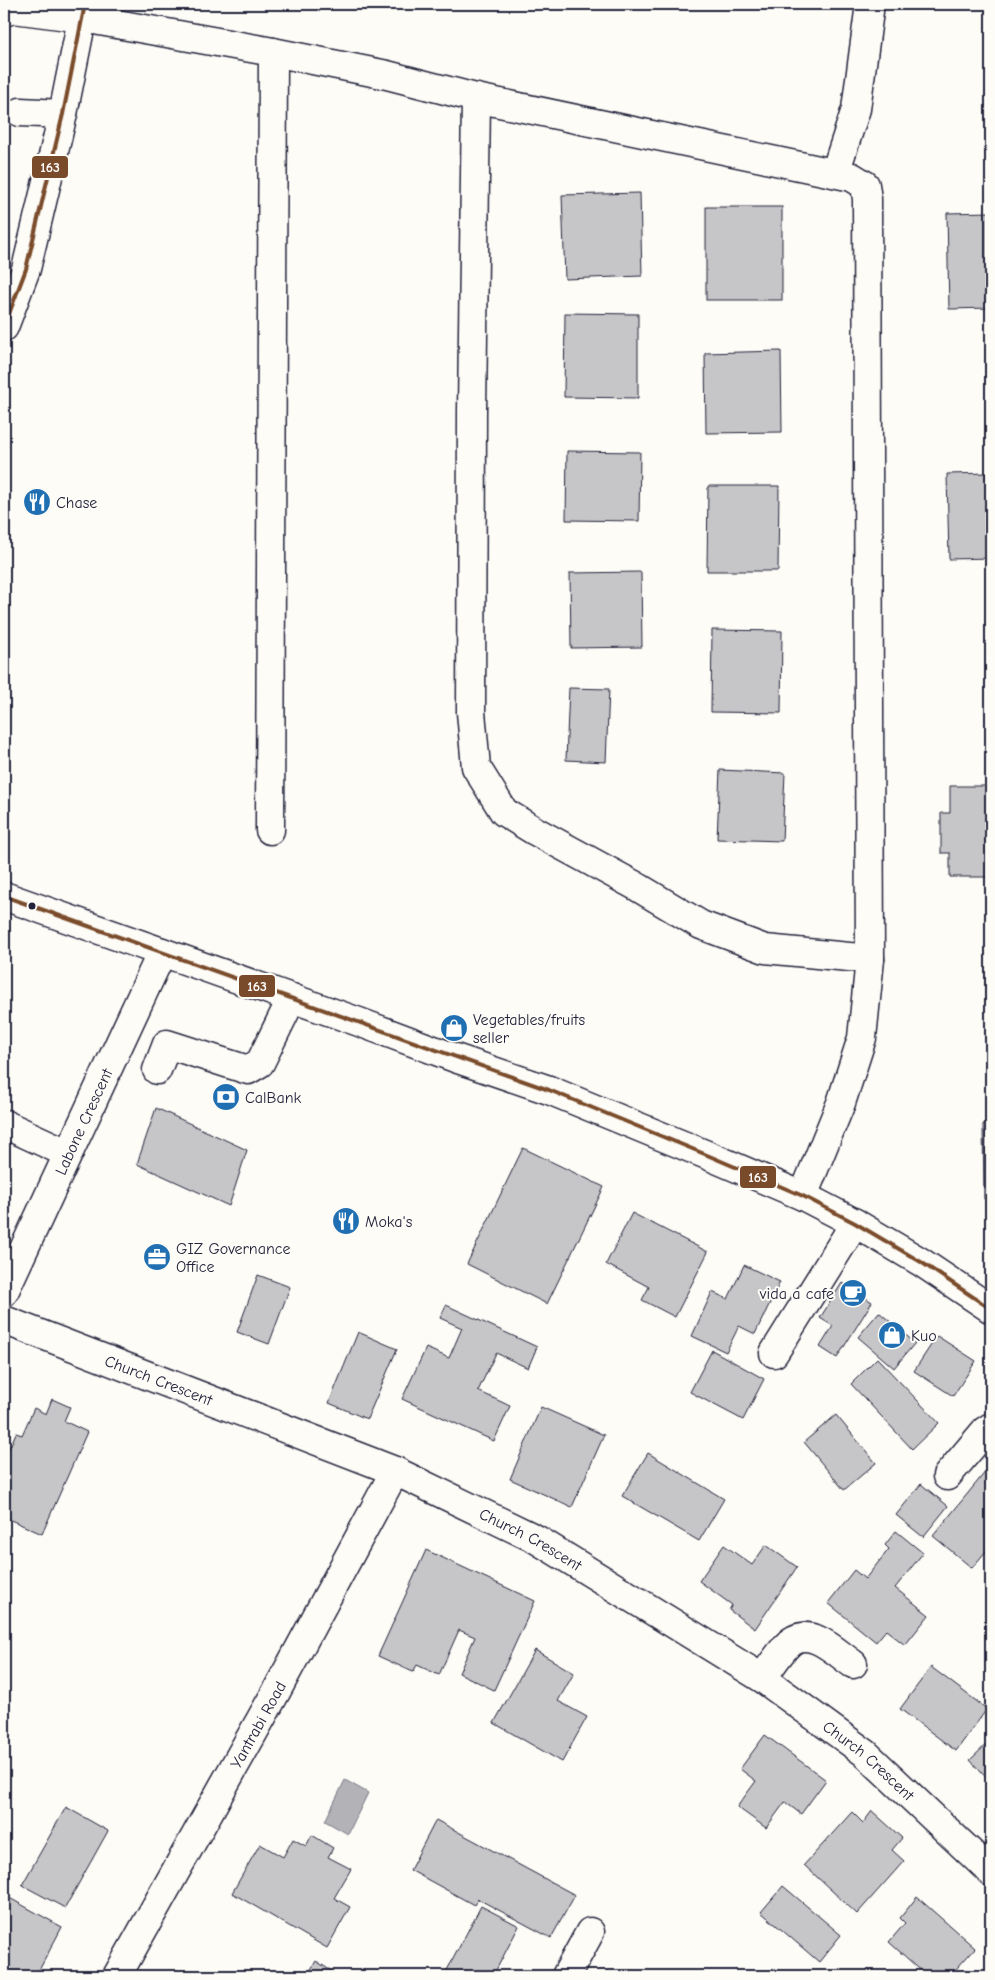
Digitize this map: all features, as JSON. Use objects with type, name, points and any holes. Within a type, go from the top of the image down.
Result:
[{"type":"street","points":[[835,173],[856,109],[870,4]]},
{"type":"street","points":[[4,12],[14,9],[84,11],[387,75],[476,98],[835,173],[852,177],[865,185],[867,199],[870,959],[862,1038],[841,1103],[803,1196]]},
{"type":"street","points":[[4,327],[26,269],[63,114],[84,11]]},
{"type":"street","points":[[270,830],[273,52]]},
{"type":"street","points":[[476,98],[471,712],[476,767],[504,812],[701,925],[765,948],[870,959]]},
{"type":"street","points":[[20,112],[63,114]]},
{"type":"street","points":[[4,896],[549,1090],[803,1196],[855,1223],[921,1262],[991,1309]]},
{"type":"street","name":"Labone Crescent","points":[[4,1292],[162,952]]},
{"type":"street","points":[[156,1070],[167,1044],[248,1070],[260,1063],[292,998]]},
{"type":"street","points":[[4,1124],[67,1153]]},
{"type":"street","points":[[774,1353],[855,1223]]},
{"type":"street","name":"Church Crescent","points":[[4,1320],[395,1471],[536,1539],[762,1678],[865,1753],[991,1872]]},
{"type":"street","points":[[947,1476],[985,1431],[991,1427]]},
{"type":"street","name":"Yantrabi Road","points":[[117,1976],[276,1692],[395,1471]]},
{"type":"street","points":[[762,1678],[791,1642],[803,1637],[819,1641],[853,1664]]},
{"type":"street","points":[[566,1976],[590,1932]]},
{"type":"shaded area","points":[[345,1780],[368,1793],[348,1834],[325,1821]]},
{"type":"building","points":[[640,193],[642,276],[565,279],[562,195]]},
{"type":"building","points":[[706,207],[782,207],[782,300],[706,300]]},
{"type":"building","points":[[991,212],[991,308],[949,309],[947,213]]},
{"type":"building","points":[[565,313],[638,314],[638,398],[564,397]]},
{"type":"building","points":[[781,351],[782,432],[706,433],[705,353]]},
{"type":"building","points":[[567,451],[640,452],[639,521],[566,520]]},
{"type":"building","points":[[991,473],[991,558],[949,559],[947,474]]},
{"type":"building","points":[[708,486],[779,486],[778,571],[707,571]]},
{"type":"building","points":[[641,572],[642,647],[571,648],[570,573]]},
{"type":"building","points":[[712,630],[782,631],[781,713],[711,712]]},
{"type":"building","points":[[569,688],[609,689],[606,762],[566,760]]},
{"type":"building","points":[[720,770],[785,773],[782,841],[717,839]]},
{"type":"building","points":[[950,786],[991,786],[991,877],[950,877],[950,853],[941,853],[941,813],[950,813]]},
{"type":"building","points":[[156,1108],[247,1150],[229,1206],[137,1164]]},
{"type":"building","points":[[983,1124],[991,1124],[991,1199],[984,1199]]},
{"type":"building","points":[[523,1148],[604,1187],[547,1304],[467,1264]]},
{"type":"building","points":[[632,1213],[708,1252],[675,1317],[642,1300],[649,1287],[606,1264]]},
{"type":"building","points":[[744,1265],[780,1282],[755,1334],[739,1326],[726,1352],[692,1336],[712,1292],[728,1299]]},
{"type":"building","points":[[258,1275],[290,1287],[269,1344],[237,1332]]},
{"type":"building","points":[[842,1283],[872,1302],[837,1358],[820,1347],[833,1326],[820,1318]]},
{"type":"building","points":[[446,1305],[537,1347],[528,1368],[496,1353],[478,1391],[510,1406],[494,1441],[402,1399],[426,1348],[449,1358],[462,1328],[440,1318]]},
{"type":"building","points":[[879,1312],[915,1343],[894,1368],[858,1337]]},
{"type":"building","points":[[358,1332],[397,1349],[367,1419],[329,1403]]},
{"type":"building","points":[[937,1336],[976,1361],[953,1396],[914,1371]]},
{"type":"building","points":[[712,1350],[764,1379],[743,1420],[690,1392]]},
{"type":"building","points":[[877,1358],[939,1423],[912,1449],[851,1384]]},
{"type":"building","points":[[52,1399],[70,1407],[64,1421],[87,1432],[42,1534],[4,1517],[4,1460],[16,1433],[22,1435],[34,1408],[46,1414]]},
{"type":"building","points":[[541,1407],[604,1435],[572,1507],[510,1479]]},
{"type":"building","points":[[836,1415],[876,1463],[844,1490],[804,1442]]},
{"type":"building","points":[[648,1453],[724,1499],[699,1541],[622,1496]]},
{"type":"building","points":[[991,1465],[991,1545],[972,1568],[933,1536]]},
{"type":"building","points":[[921,1484],[948,1506],[923,1537],[896,1515]]},
{"type":"building","points":[[896,1531],[923,1553],[895,1588],[929,1615],[905,1645],[886,1630],[876,1642],[828,1603],[854,1570],[865,1579],[889,1549],[885,1545]]},
{"type":"building","points":[[724,1545],[752,1565],[766,1545],[797,1567],[755,1629],[729,1610],[732,1605],[699,1581]]},
{"type":"building","points":[[426,1550],[535,1601],[494,1690],[459,1673],[475,1637],[459,1630],[439,1675],[417,1665],[413,1672],[378,1656]]},
{"type":"building","points":[[535,1650],[574,1673],[558,1701],[587,1717],[562,1762],[494,1723]]},
{"type":"building","points":[[931,1667],[987,1709],[956,1751],[900,1709]]},
{"type":"building","points":[[765,1735],[826,1780],[801,1814],[785,1802],[766,1828],[737,1807],[756,1781],[740,1769]]},
{"type":"building","points":[[991,1740],[991,1783],[970,1760]]},
{"type":"building","points":[[66,1807],[108,1831],[65,1908],[22,1885]]},
{"type":"building","points":[[872,1811],[902,1838],[892,1850],[904,1861],[857,1914],[804,1865],[852,1812],[863,1823]]},
{"type":"building","points":[[436,1820],[575,1895],[551,1938],[478,1899],[474,1905],[410,1870]]},
{"type":"building","points":[[312,1835],[333,1848],[328,1857],[351,1869],[334,1898],[350,1907],[327,1948],[232,1893],[260,1844],[283,1857],[293,1839],[306,1846]]},
{"type":"building","points":[[783,1886],[841,1935],[819,1962],[761,1912]]},
{"type":"building","points":[[4,1895],[62,1927],[36,1976],[4,1976]]},
{"type":"building","points":[[917,1897],[975,1948],[950,1976],[927,1976],[889,1942],[905,1923],[900,1918]]},
{"type":"building","points":[[481,1906],[519,1926],[493,1976],[444,1976]]},
{"type":"building","points":[[316,1961],[339,1976],[307,1976]]},
{"type":"transit line","name":"163","points":[[4,327],[26,269],[63,114],[85,4]]},
{"type":"transit line","name":"163","points":[[4,896],[549,1090],[707,1155],[803,1196],[855,1223],[921,1262],[991,1309]]},
{"type":"place","name":"Chase","points":[[37,502]]},
{"type":"place","name":"Vegetables/fruits seller","points":[[454,1028]]},
{"type":"place","name":"CalBank","points":[[226,1097]]},
{"type":"place","name":"Moka's","points":[[346,1221]]},
{"type":"place","name":"GIZ Governance Office","points":[[157,1257]]},
{"type":"place","name":"vida a cafe","points":[[853,1293]]},
{"type":"place","name":"Kuo","points":[[892,1335]]}]
